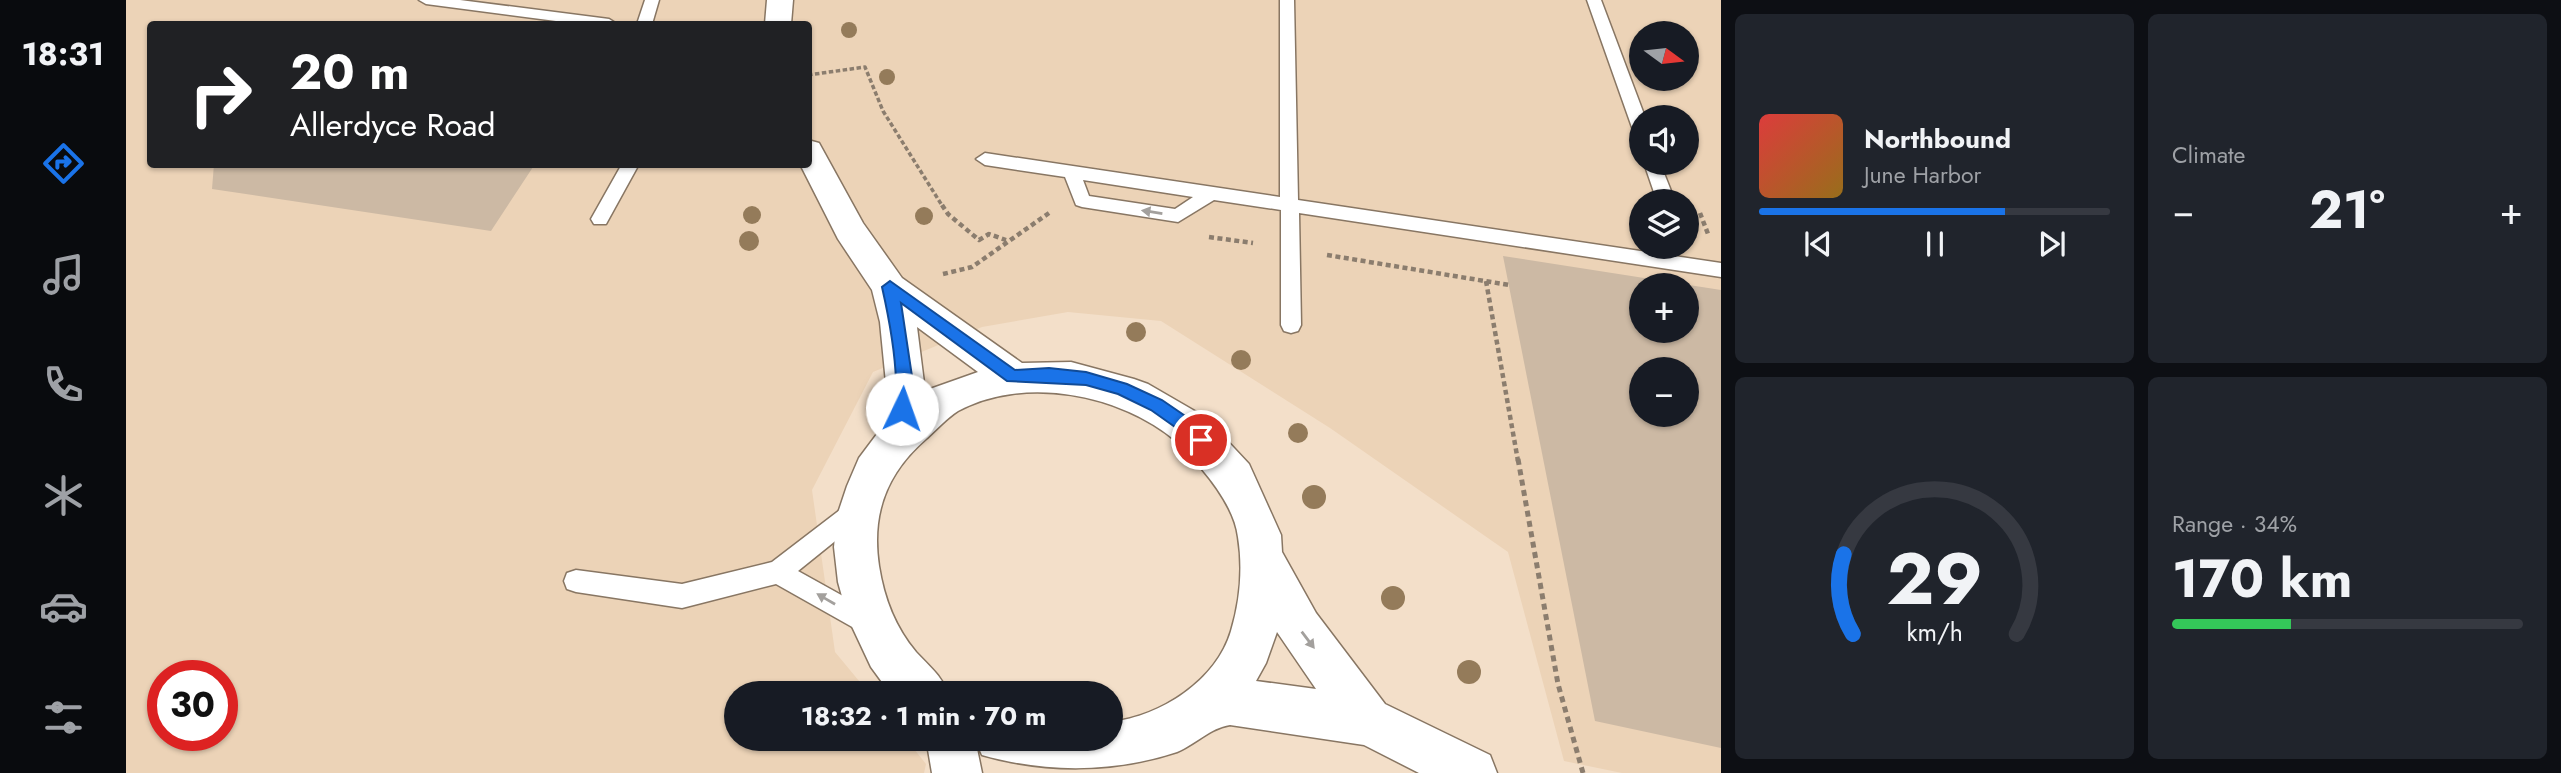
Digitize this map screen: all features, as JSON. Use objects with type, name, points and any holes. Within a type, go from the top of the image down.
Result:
[{"type":"street","points":[[778,21],[780,0]]},
{"type":"street","points":[[812,158],[850,230],[890,287],[1013,377]]},
{"type":"street","points":[[890,287],[898,322],[905,383],[899,435]]},
{"type":"street","points":[[913,681],[892,658],[874,627],[860,587],[855,546],[860,508],[881,456],[899,435],[938,402],[962,390],[1013,377],[1049,375],[1086,379],[1122,389],[1156,405],[1188,427],[1215,453],[1238,485],[1255,521],[1263,559],[1264,590],[1259,621],[1249,652],[1232,680],[1209,704],[1183,724],[1152,739],[1077,763],[1037,751]]},
{"type":"street","points":[[1263,559],[1300,629],[1368,721]]},
{"type":"street","points":[[1209,704],[1230,701],[1368,721],[1472,773]]},
{"type":"street","points":[[953,751],[957,773]]},
{"type":"lane","points":[[426,0],[587,21]]},
{"type":"lane","points":[[646,21],[652,0]]},
{"type":"lane","points":[[1287,0],[1291,325]]},
{"type":"lane","points":[[1594,0],[1632,105]]},
{"type":"lane","points":[[985,159],[1289,204],[1629,249]]},
{"type":"lane","points":[[600,219],[629,168]]},
{"type":"lane","points":[[1072,172],[1082,201],[1178,216],[1213,192]]},
{"type":"lane","points":[[1693,259],[1721,270]]},
{"type":"lane","points":[[576,582],[682,596],[778,572],[860,508]]},
{"type":"lane","points":[[778,572],[874,627]]},
{"type":"path","points":[[812,74],[865,67],[883,111],[948,214],[979,240],[989,234],[1007,240],[972,267]]},
{"type":"path","points":[[1486,281],[1558,684],[1583,773]]},
{"type":"shaded area","points":[[126,0],[1721,0],[1721,773],[1622,773],[1564,761],[1508,552],[1330,428],[1161,321],[1068,312],[982,327],[873,372],[812,490],[835,652],[859,681],[724,681],[724,751],[916,751],[926,764],[924,773],[126,773]]},
{"type":"building","points":[[214,168],[532,168],[491,231],[212,189]]},
{"type":"building","points":[[1503,256],[1629,276],[1629,343],[1699,343],[1699,287],[1721,290],[1721,748],[1595,721]]},
{"type":"route","points":[[902,409],[905,383],[898,322],[890,287],[1013,377],[1049,375],[1086,379],[1122,389],[1156,405],[1188,427],[1201,440]]}]
